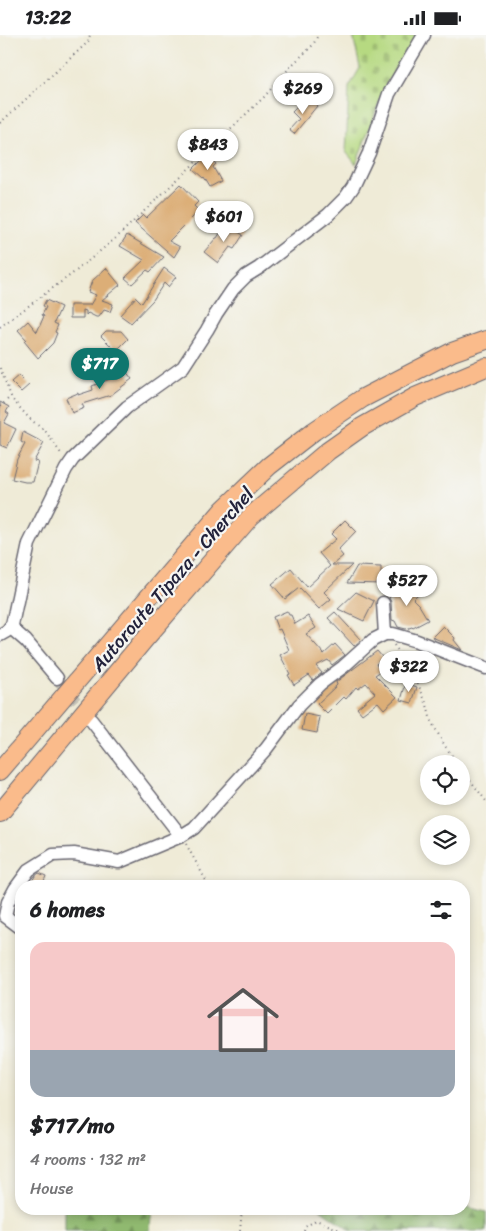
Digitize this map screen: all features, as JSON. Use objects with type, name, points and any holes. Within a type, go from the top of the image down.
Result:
[{"type":"highway","points":[[452,352],[486,333]]},
{"type":"highway","name":"Autoroute Tipaza - Cherchel","points":[[0,771],[223,510],[269,466],[314,431],[363,398],[452,352],[486,340]]},
{"type":"highway","name":"Autoroute Tipaza - Cherchel","points":[[0,813],[144,640],[251,516],[328,451],[362,427],[415,397],[486,367]]},
{"type":"street","points":[[0,635],[10,627],[18,599],[20,578],[29,544],[68,466],[95,436],[127,407],[183,367],[233,289],[246,276],[328,215],[346,197],[353,187],[369,153],[389,94],[424,35]]},
{"type":"street","points":[[383,603],[385,634]]},
{"type":"street","points":[[10,627],[26,641],[57,678]]},
{"type":"street","points":[[22,880],[30,871],[53,855],[74,854],[119,861],[180,836],[194,828],[266,749],[299,705],[320,684],[343,667],[373,640],[385,634],[393,634],[417,641],[486,668]]},
{"type":"street","points":[[91,720],[180,836]]},
{"type":"street","points":[[15,889],[8,902],[5,916],[15,924]]},
{"type":"path","points":[[0,123],[88,42],[90,35]]},
{"type":"path","points":[[0,327],[76,271],[116,237],[264,97],[313,45],[318,35]]},
{"type":"path","points":[[0,321],[3,325]]},
{"type":"path","points":[[0,368],[10,397],[29,418],[46,432],[68,466]]},
{"type":"path","points":[[0,407],[10,397]]},
{"type":"path","points":[[385,634],[413,672],[437,733],[452,755]]},
{"type":"path","points":[[470,780],[486,801]]},
{"type":"path","points":[[180,836],[206,880]]},
{"type":"path","points":[[240,1231],[241,1215]]},
{"type":"path","points":[[304,1231],[305,1227],[316,1220],[342,1231]]},
{"type":"green space","points":[[353,35],[421,35],[386,84],[356,164],[346,152],[349,87],[360,68]]},
{"type":"green space","points":[[470,1208],[486,1212],[486,1231],[351,1231],[328,1215],[470,1215]]},
{"type":"green space","points":[[65,1215],[151,1215],[150,1231],[65,1231]]},
{"type":"building","points":[[310,99],[317,106],[294,134],[289,130],[299,119],[292,112],[297,107],[299,110]]},
{"type":"building","points":[[207,155],[216,164],[213,167],[221,181],[210,187],[204,177],[193,169]]},
{"type":"building","points":[[181,184],[198,202],[194,206],[199,211],[169,241],[180,247],[174,257],[135,223],[143,215],[146,218]]},
{"type":"building","points":[[226,224],[243,235],[234,249],[230,247],[218,263],[204,252],[217,238]]},
{"type":"building","points":[[127,235],[164,257],[150,272],[147,270],[132,284],[125,278],[144,260],[120,246]]},
{"type":"building","points":[[106,268],[120,285],[102,300],[113,304],[110,312],[104,310],[99,317],[96,317],[88,313],[86,315],[86,311],[83,310],[83,318],[70,318],[70,305],[90,305],[96,295],[88,292],[92,281]]},
{"type":"building","points":[[164,268],[176,277],[168,287],[164,283],[153,300],[131,323],[120,315],[136,297],[142,303]]},
{"type":"building","points":[[46,300],[61,307],[54,323],[58,325],[53,343],[38,358],[24,341],[26,339],[18,330],[28,321],[37,332],[44,316],[42,315],[46,307],[43,306]]},
{"type":"building","points":[[106,331],[121,331],[128,339],[116,351],[101,336]]},
{"type":"building","points":[[118,367],[122,373],[125,370],[132,379],[111,395],[82,404],[84,408],[72,413],[66,398],[93,390],[92,386],[110,379],[107,375]]},
{"type":"building","points":[[19,375],[29,385],[21,392],[11,382]]},
{"type":"building","points":[[0,402],[9,407],[6,412],[9,414],[4,423],[16,429],[7,448],[0,445]]},
{"type":"building","points":[[23,432],[44,443],[34,461],[38,462],[33,482],[12,479],[17,459],[25,444],[21,442]]},
{"type":"building","points":[[345,520],[356,531],[338,550],[343,556],[332,565],[352,565],[324,592],[331,599],[319,609],[299,588],[285,599],[272,584],[291,568],[307,587],[330,566],[319,553],[336,539],[331,534]]},
{"type":"building","points":[[357,566],[381,567],[381,584],[347,583]]},
{"type":"building","points":[[410,580],[421,591],[413,599],[428,620],[413,628],[406,629],[398,627],[395,621],[392,620],[389,598],[394,592],[396,594]]},
{"type":"building","points":[[356,592],[374,601],[364,621],[338,609]]},
{"type":"building","points":[[287,611],[295,624],[308,616],[316,628],[306,634],[324,654],[335,644],[345,655],[332,665],[328,660],[316,666],[322,673],[313,680],[309,675],[294,685],[280,655],[289,650],[273,617]]},
{"type":"building","points":[[335,612],[361,640],[354,646],[328,618]]},
{"type":"building","points":[[443,626],[455,638],[454,640],[462,650],[432,637]]},
{"type":"building","points":[[377,651],[383,658],[376,664],[381,671],[375,675],[397,697],[384,709],[378,702],[362,714],[357,708],[375,693],[366,683],[358,689],[356,687],[346,699],[344,697],[327,714],[317,704],[337,685],[336,682]]},
{"type":"building","points":[[406,683],[417,687],[412,703],[401,700]]},
{"type":"building","points":[[305,714],[320,717],[317,733],[302,730]]},
{"type":"building","points":[[39,873],[46,876],[44,880],[33,880]]},
{"type":"tunnel","points":[[57,678],[88,717]]}]
